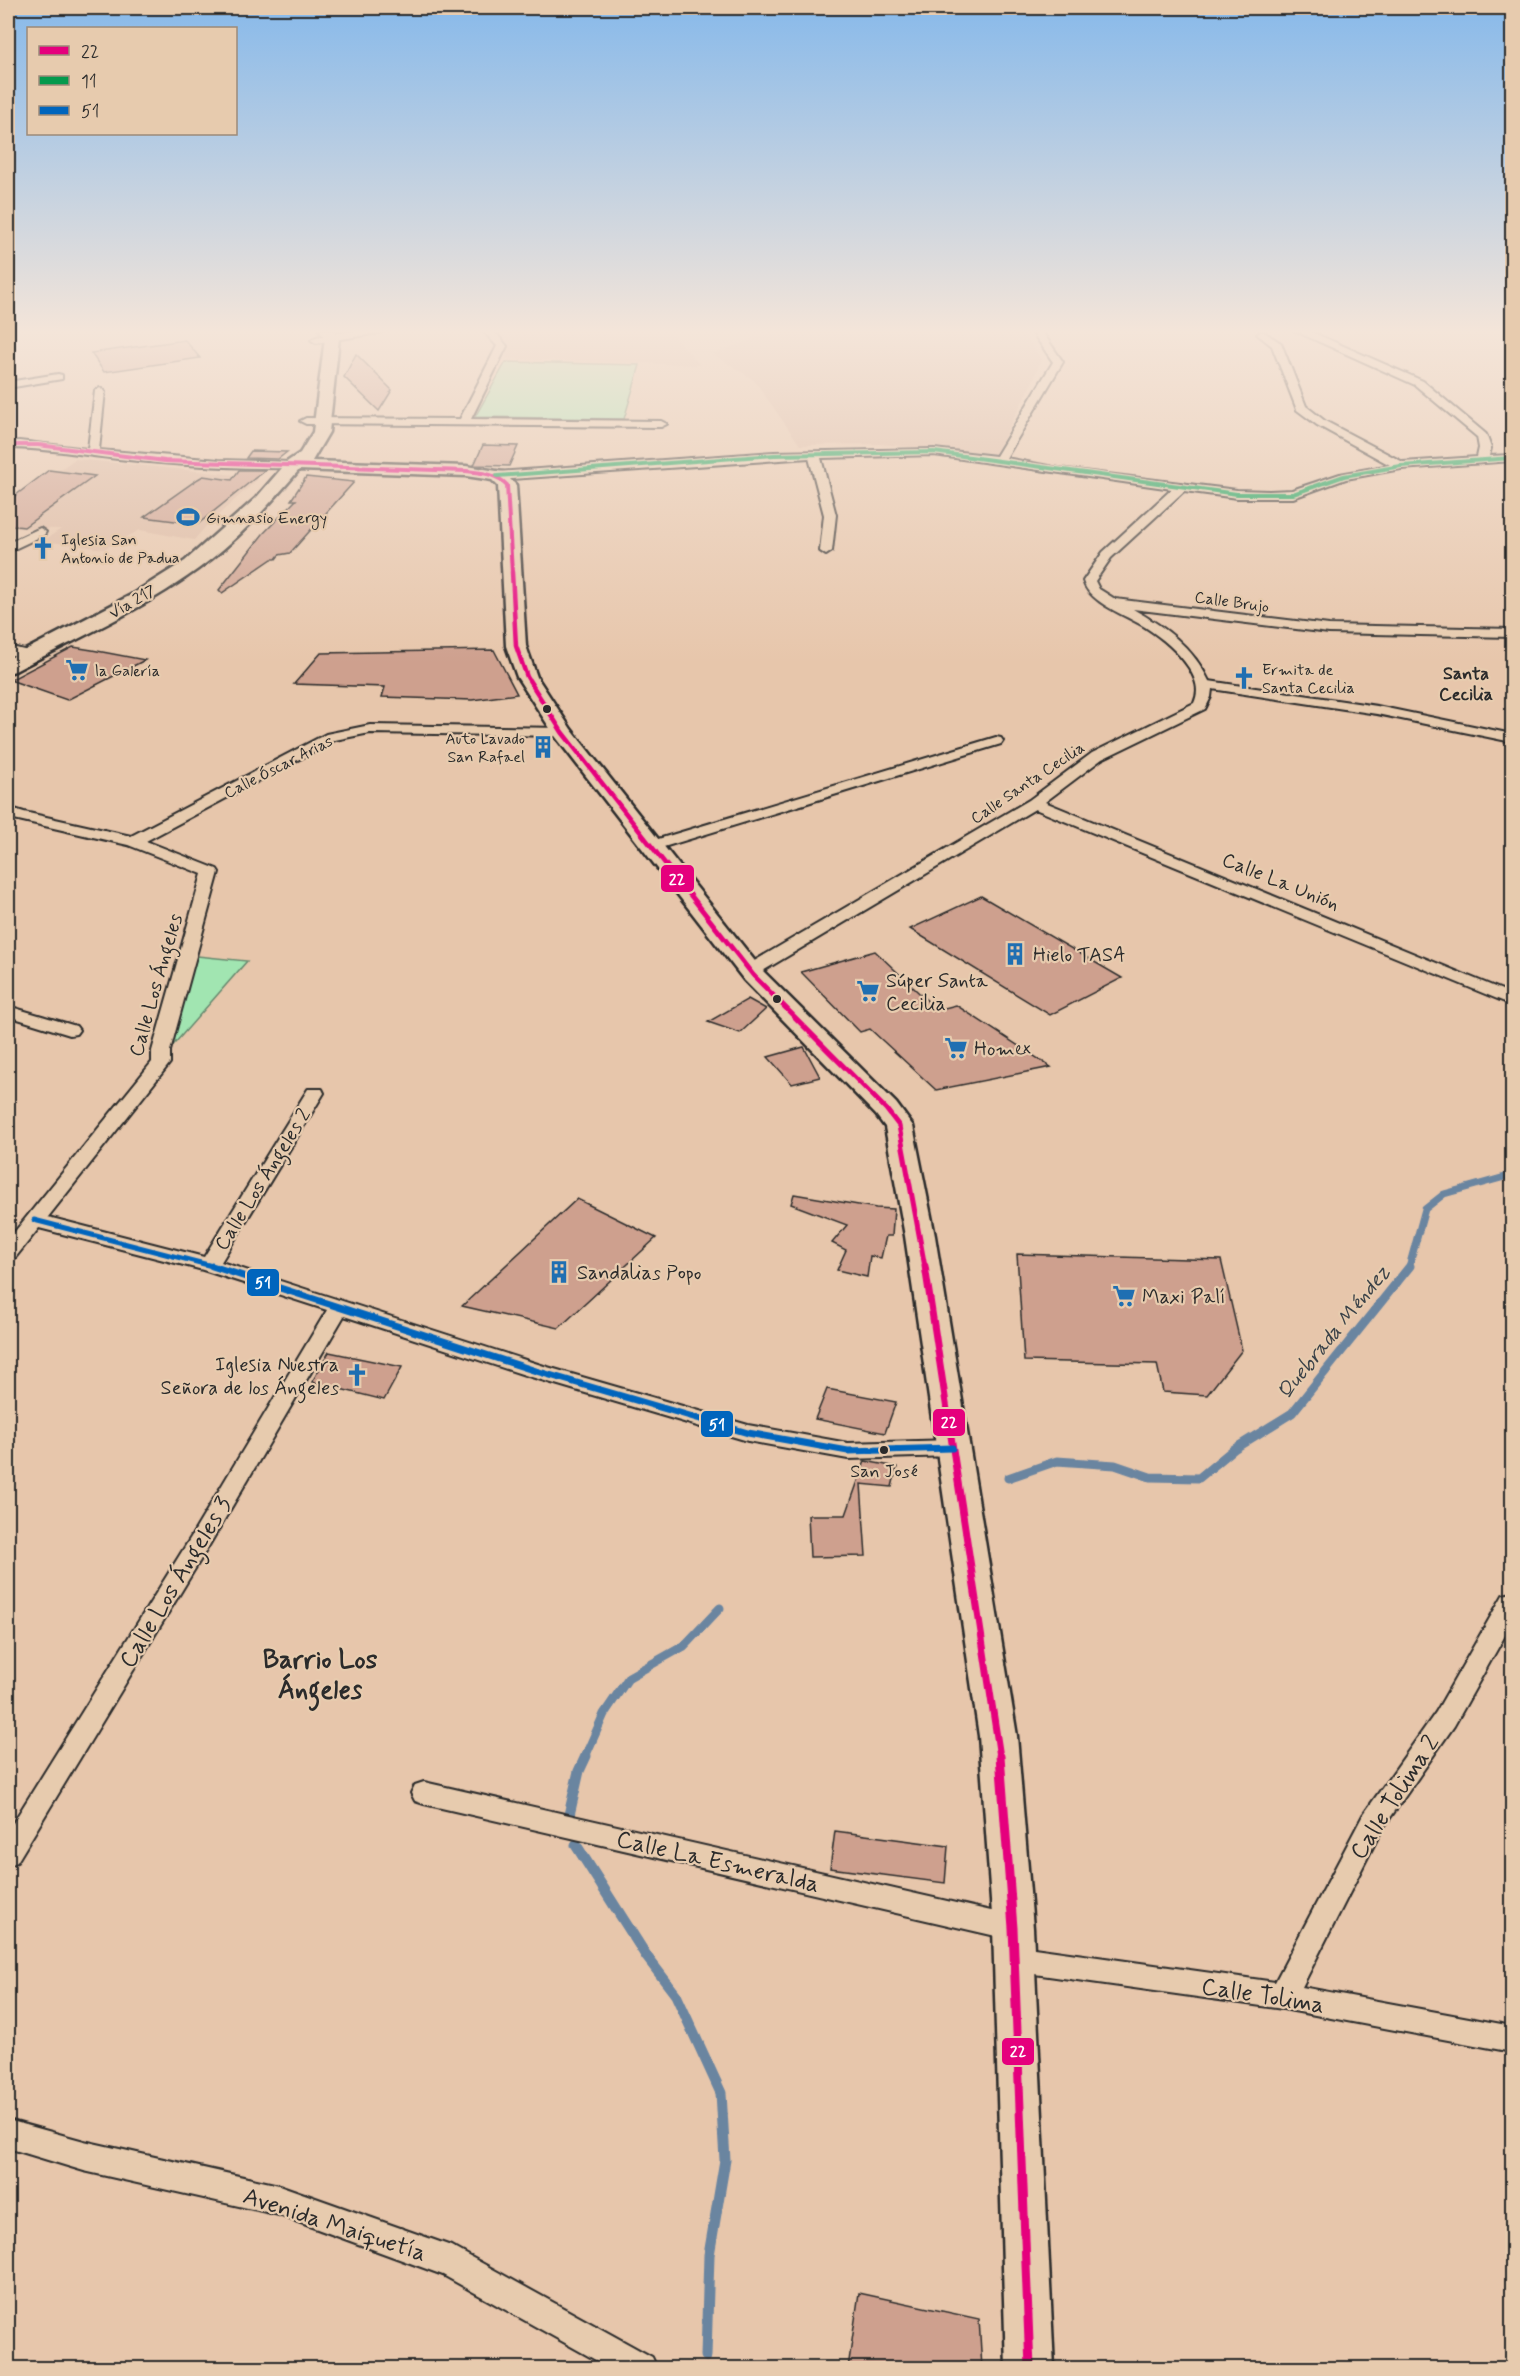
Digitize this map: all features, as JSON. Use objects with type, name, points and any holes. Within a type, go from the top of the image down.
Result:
[{"type":"main road","name":"Vía 217","points":[[8,667],[136,600],[192,565],[241,522],[294,465],[307,456],[312,441]]},
{"type":"main road","points":[[332,441],[338,448],[366,460],[403,468]]},
{"type":"main road","points":[[294,465],[466,471],[497,476],[507,485],[516,646],[527,677],[562,732],[750,971],[886,1109],[899,1126],[920,1236],[998,1736],[1013,1943],[1030,2368]]},
{"type":"street","points":[[93,453],[94,441]]},
{"type":"street","points":[[999,461],[1011,441]]},
{"type":"street","points":[[1354,441],[1401,466]]},
{"type":"street","points":[[1482,461],[1485,448],[1483,441]]},
{"type":"street","points":[[11,446],[238,465],[294,465]]},
{"type":"street","points":[[497,476],[652,463],[814,454],[934,452],[1237,494],[1293,494],[1344,476],[1401,466],[1512,458]]},
{"type":"street","points":[[814,454],[830,515],[826,551]]},
{"type":"street","points":[[1181,487],[1107,555],[1089,581],[1090,588],[1095,593],[1150,624],[1183,648],[1204,684],[1377,710],[1512,738]]},
{"type":"street","points":[[8,548],[40,532]]},
{"type":"street","name":"Calle Brujo","points":[[1112,603],[1329,629],[1512,633]]},
{"type":"street","points":[[8,650],[31,656]]},
{"type":"street","name":"Calle Santa Cecilia","points":[[750,971],[1034,803],[1097,756],[1197,709],[1204,698],[1204,684]]},
{"type":"street","name":"Calle Óscar Arias","points":[[133,841],[331,737],[350,731],[370,729],[562,732]]},
{"type":"street","points":[[651,846],[996,741]]},
{"type":"street","name":"Calle La Unión","points":[[1034,803],[1512,1000]]},
{"type":"street","points":[[11,817],[133,841]]},
{"type":"street","name":"Calle Los Ángeles","points":[[8,1253],[161,1063],[161,1051],[211,872],[133,841]]},
{"type":"street","points":[[8,1011],[70,1030]]},
{"type":"street","name":"Calle Los Ángeles 2","points":[[209,1265],[315,1093]]},
{"type":"street","points":[[34,1220],[209,1265],[536,1371],[748,1433],[848,1451],[952,1448]]},
{"type":"street","name":"Calle Los Ángeles 3","points":[[8,1854],[198,1544],[339,1307]]},
{"type":"street","name":"Calle Tolima 2","points":[[1283,1996],[1372,1823],[1445,1719],[1512,1602]]},
{"type":"street","name":"Calle La Esmeralda","points":[[424,1793],[1013,1943]]},
{"type":"street","name":"Calle Tolima","points":[[1013,1943],[1512,2039]]},
{"type":"street","name":"Avenida Maiquetía","points":[[8,2134],[84,2156],[279,2200],[451,2262],[641,2368]]},
{"type":"shaded area","points":[[797,441],[1002,441],[995,455],[880,444],[800,445]]},
{"type":"shaded area","points":[[75,459],[257,477],[258,479],[207,525],[194,540],[140,530],[104,549],[43,541],[61,529],[8,528],[8,507]]},
{"type":"green space","points":[[197,956],[247,961],[168,1051]]},
{"type":"building","points":[[483,445],[518,446],[509,466],[474,465]]},
{"type":"building","points":[[251,451],[287,452],[278,459],[246,458]]},
{"type":"building","points":[[49,470],[95,476],[24,527],[8,525],[8,501]]},
{"type":"building","points":[[239,470],[265,470],[198,524],[144,517],[203,476],[232,480]]},
{"type":"building","points":[[306,477],[354,482],[290,553],[272,559],[222,593],[219,590],[263,534],[296,500],[291,500]]},
{"type":"building","name":"la Galería","points":[[73,647],[145,660],[67,700],[10,680]]},
{"type":"building","points":[[494,650],[517,694],[472,700],[382,697],[385,687],[294,684],[321,653]]},
{"type":"building","name":"Hielo TASA","points":[[981,896],[1122,978],[1050,1015],[910,929]]},
{"type":"building","points":[[875,951],[937,1010],[956,1005],[1051,1067],[936,1090],[870,1029],[860,1032],[801,972]]},
{"type":"building","points":[[748,999],[766,1009],[740,1033],[708,1022]]},
{"type":"building","points":[[804,1047],[820,1077],[792,1084],[768,1057]]},
{"type":"building","points":[[794,1194],[894,1209],[892,1236],[886,1236],[881,1258],[870,1256],[867,1277],[837,1270],[846,1250],[832,1243],[847,1225],[791,1204]]},
{"type":"building","name":"Sandalias Popo","points":[[577,1199],[656,1238],[559,1328],[462,1306]]},
{"type":"building","name":"Maxi Palí","points":[[1017,1254],[1221,1260],[1242,1350],[1207,1395],[1163,1392],[1157,1364],[1024,1361]]},
{"type":"building","name":"Iglesia Nuestra Señora de los Ángeles","points":[[329,1352],[402,1367],[384,1400],[312,1382]]},
{"type":"building","points":[[827,1389],[896,1402],[885,1433],[815,1419]]},
{"type":"building","points":[[865,1461],[897,1467],[892,1487],[861,1484],[866,1556],[810,1557],[808,1515],[846,1515]]},
{"type":"building","points":[[835,1831],[948,1846],[945,1883],[830,1868]]},
{"type":"building","points":[[859,2293],[979,2319],[982,2368],[848,2368]]},
{"type":"waterway","name":"Quebrada Méndez","points":[[1409,1267],[1425,1209],[1444,1194],[1512,1175]]},
{"type":"waterway","name":"Quebrada Méndez","points":[[1008,1478],[1057,1461],[1115,1465],[1150,1477],[1199,1478],[1234,1449],[1292,1413],[1410,1266]]},
{"type":"waterway","name":"Quebrada Méndez","points":[[585,1757],[604,1714],[629,1677],[684,1646],[720,1608]]},
{"type":"waterway","name":"Quebrada Méndez","points":[[569,1815],[579,1771],[586,1756]]},
{"type":"waterway","name":"Quebrada Méndez","points":[[576,1845],[647,1957],[676,1995],[721,2093],[725,2160],[709,2255],[706,2356]]},
{"type":"transit line","name":"22","points":[[8,445],[38,445],[165,461],[466,471],[488,474],[503,481],[507,485],[516,646],[527,677],[562,732],[753,975],[886,1109],[899,1126],[920,1236],[998,1736],[1013,1928],[1030,2368]]},
{"type":"transit line","name":"11","points":[[497,476],[774,455],[934,452],[1237,494],[1269,495],[1293,494],[1344,476],[1401,466],[1512,458]]},
{"type":"transit line","name":"51","points":[[34,1220],[209,1265],[536,1371],[748,1433],[848,1451],[952,1448]]},
{"type":"place","name":"Gimnasio Energy","points":[[188,517]]},
{"type":"place","name":"Iglesia San Antonio de Padua","points":[[43,548]]},
{"type":"place","name":"la Galería","points":[[77,670]]},
{"type":"place","name":"Ermita de Santa Cecilia","points":[[1244,678]]},
{"type":"place","name":"Auto Lavado San Rafael","points":[[543,747]]},
{"type":"place","name":"Hielo TASA","points":[[1015,954]]},
{"type":"place","name":"Súper Santa Cecilia","points":[[868,991]]},
{"type":"place","name":"Homex","points":[[956,1048]]},
{"type":"place","name":"Sandalias Popo","points":[[559,1272]]},
{"type":"place","name":"Maxi Palí","points":[[1124,1296]]},
{"type":"place","name":"Iglesia Nuestra Señora de los Ángeles","points":[[357,1375]]},
{"type":"place","name":"San José","points":[[884,1450]]},
{"type":"district","name":"Santa Cecilia","points":[[1466,683]]},
{"type":"district","name":"Barrio Los Ángeles","points":[[320,1674]]}]
